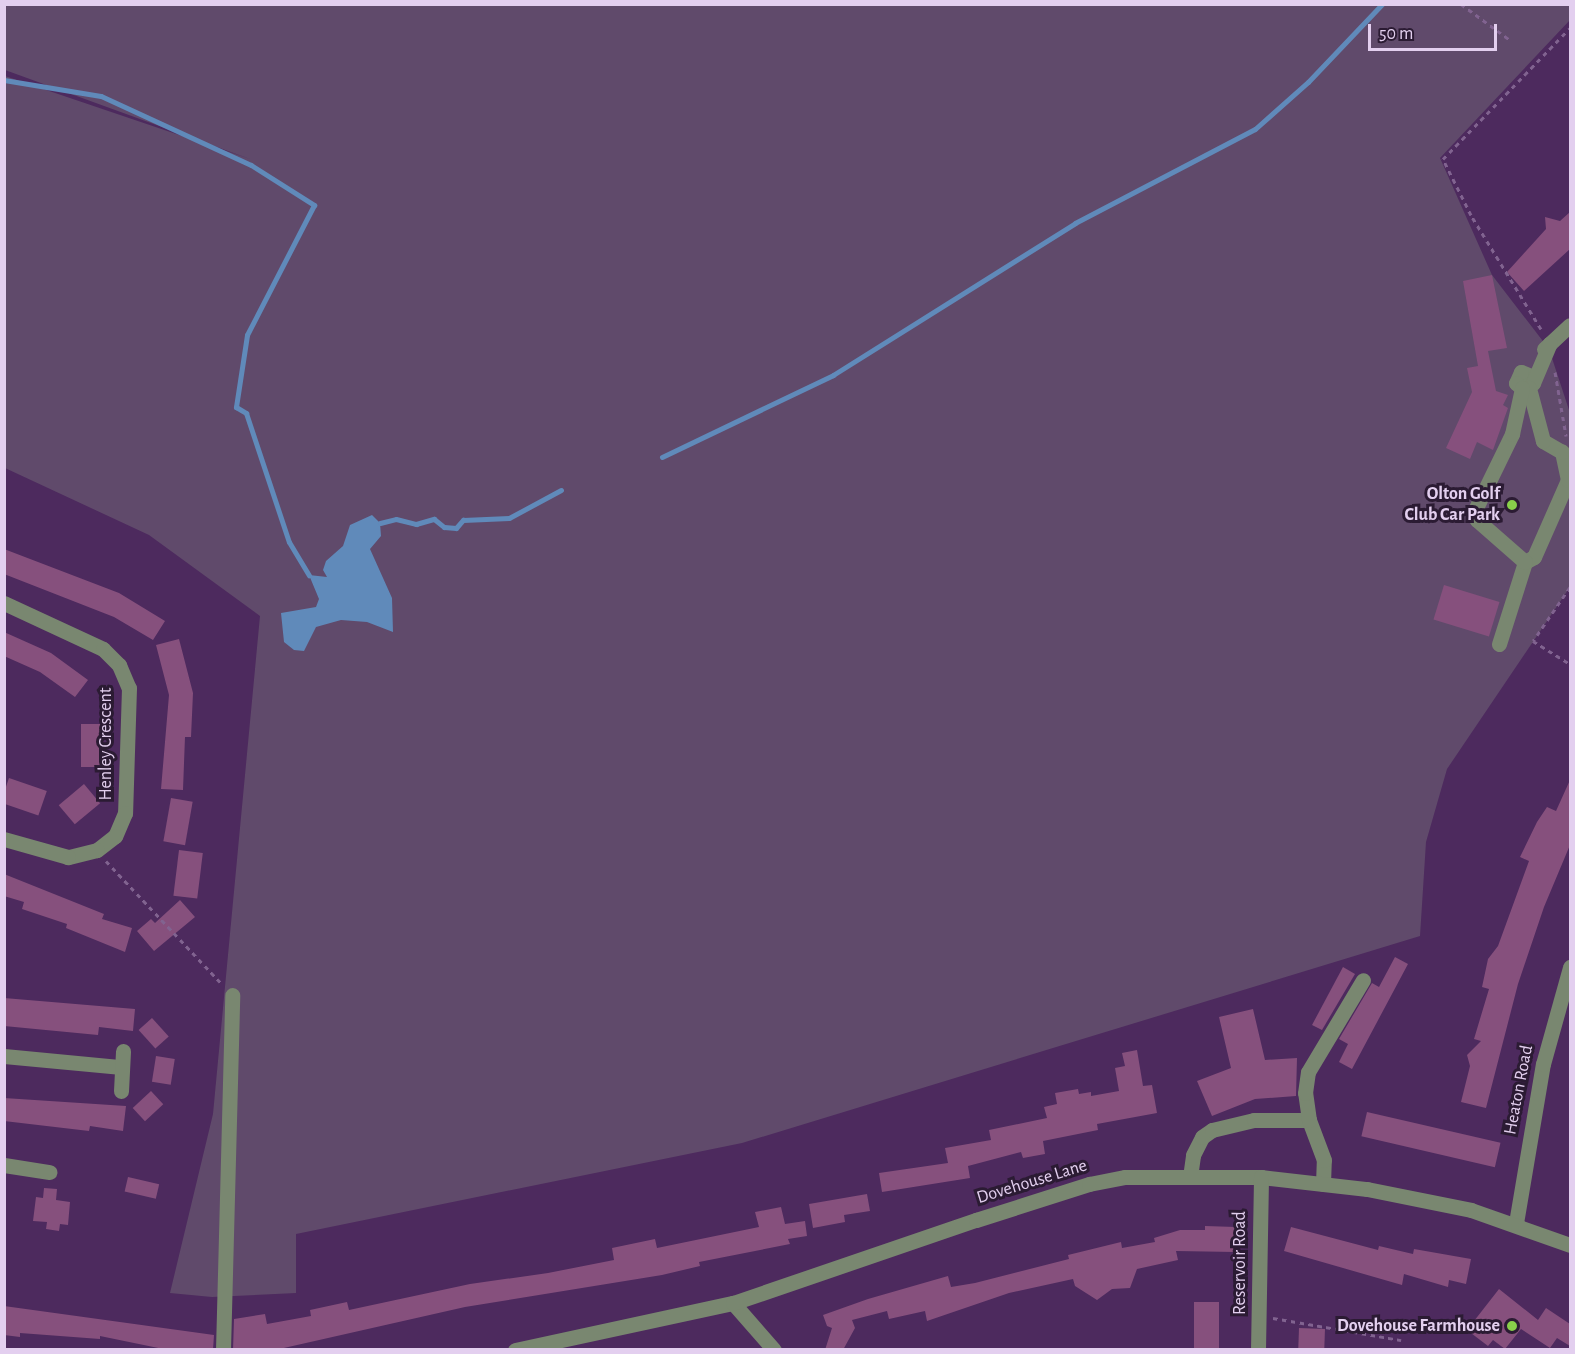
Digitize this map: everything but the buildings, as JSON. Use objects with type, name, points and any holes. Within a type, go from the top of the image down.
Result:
[{"type":"street","points":[[1525,562],[1477,520],[1474,512],[1512,434],[1526,381],[1550,343],[1570,325]]},
{"type":"street","points":[[1498,644],[1525,562],[1534,557],[1568,480],[1562,452],[1543,441],[1526,381]]},
{"type":"street","name":"Henley Crescent","points":[[4,603],[103,649],[119,665],[129,688],[125,813],[115,836],[97,850]]},
{"type":"street","points":[[4,839],[68,857],[97,850]]},
{"type":"street","name":"Heaton Road","points":[[1516,1223],[1543,1064],[1570,967]]},
{"type":"street","points":[[1323,1184],[1324,1161],[1309,1120],[1305,1093],[1308,1072],[1363,980]]},
{"type":"street","points":[[223,1350],[232,995]]},
{"type":"street","points":[[121,1091],[123,1051]]},
{"type":"street","points":[[4,1056],[121,1067]]},
{"type":"street","points":[[1190,1177],[1193,1155],[1202,1137],[1212,1130],[1254,1120],[1309,1120]]},
{"type":"street","points":[[4,1165],[49,1172]]},
{"type":"street","name":"Dovehouse Lane","points":[[515,1350],[733,1303],[1089,1184],[1125,1177],[1261,1178],[1323,1184],[1424,1200],[1516,1223],[1570,1245]]},
{"type":"street","name":"Reservoir Road","points":[[1258,1350],[1261,1178]]},
{"type":"street","points":[[733,1303],[774,1350]]},
{"type":"path","points":[[1461,4],[1510,40]]},
{"type":"path","points":[[1566,437],[1550,343],[1471,215],[1443,159],[1570,28]]},
{"type":"path","points":[[1570,587],[1533,641],[1570,664]]},
{"type":"path","points":[[97,850],[232,995]]},
{"type":"path","points":[[1259,1315],[1401,1340]]},
{"type":"shaded area","points":[[5,5],[1570,5],[1570,20],[1440,158],[1492,275],[1549,349],[1570,413],[1570,587],[1447,769],[1426,842],[1420,936],[742,1143],[296,1234],[296,1293],[212,1297],[170,1293],[213,1114],[260,616],[149,535],[5,468],[5,76],[250,159],[5,70]]},
{"type":"water","points":[[372,515],[380,523],[381,536],[370,549],[392,598],[393,632],[367,622],[341,620],[316,627],[304,651],[294,650],[284,642],[281,613],[316,607],[319,599],[309,575],[327,577],[323,570],[326,561],[343,546],[350,525]]},
{"type":"waterway","points":[[662,457],[833,375],[1075,223],[1255,129],[1308,82],[1382,4]]},
{"type":"waterway","points":[[4,80],[101,96],[251,165],[314,205],[247,335],[236,407],[246,413],[289,542],[309,575]]},
{"type":"waterway","points":[[380,523],[396,519],[416,524],[434,519],[444,527],[456,528],[463,520],[509,518],[561,490]]},
{"type":"place","name":"Olton Golf Club Car Park","points":[[1512,505]]},
{"type":"place","name":"Dovehouse Farmhouse","points":[[1512,1326]]}]
